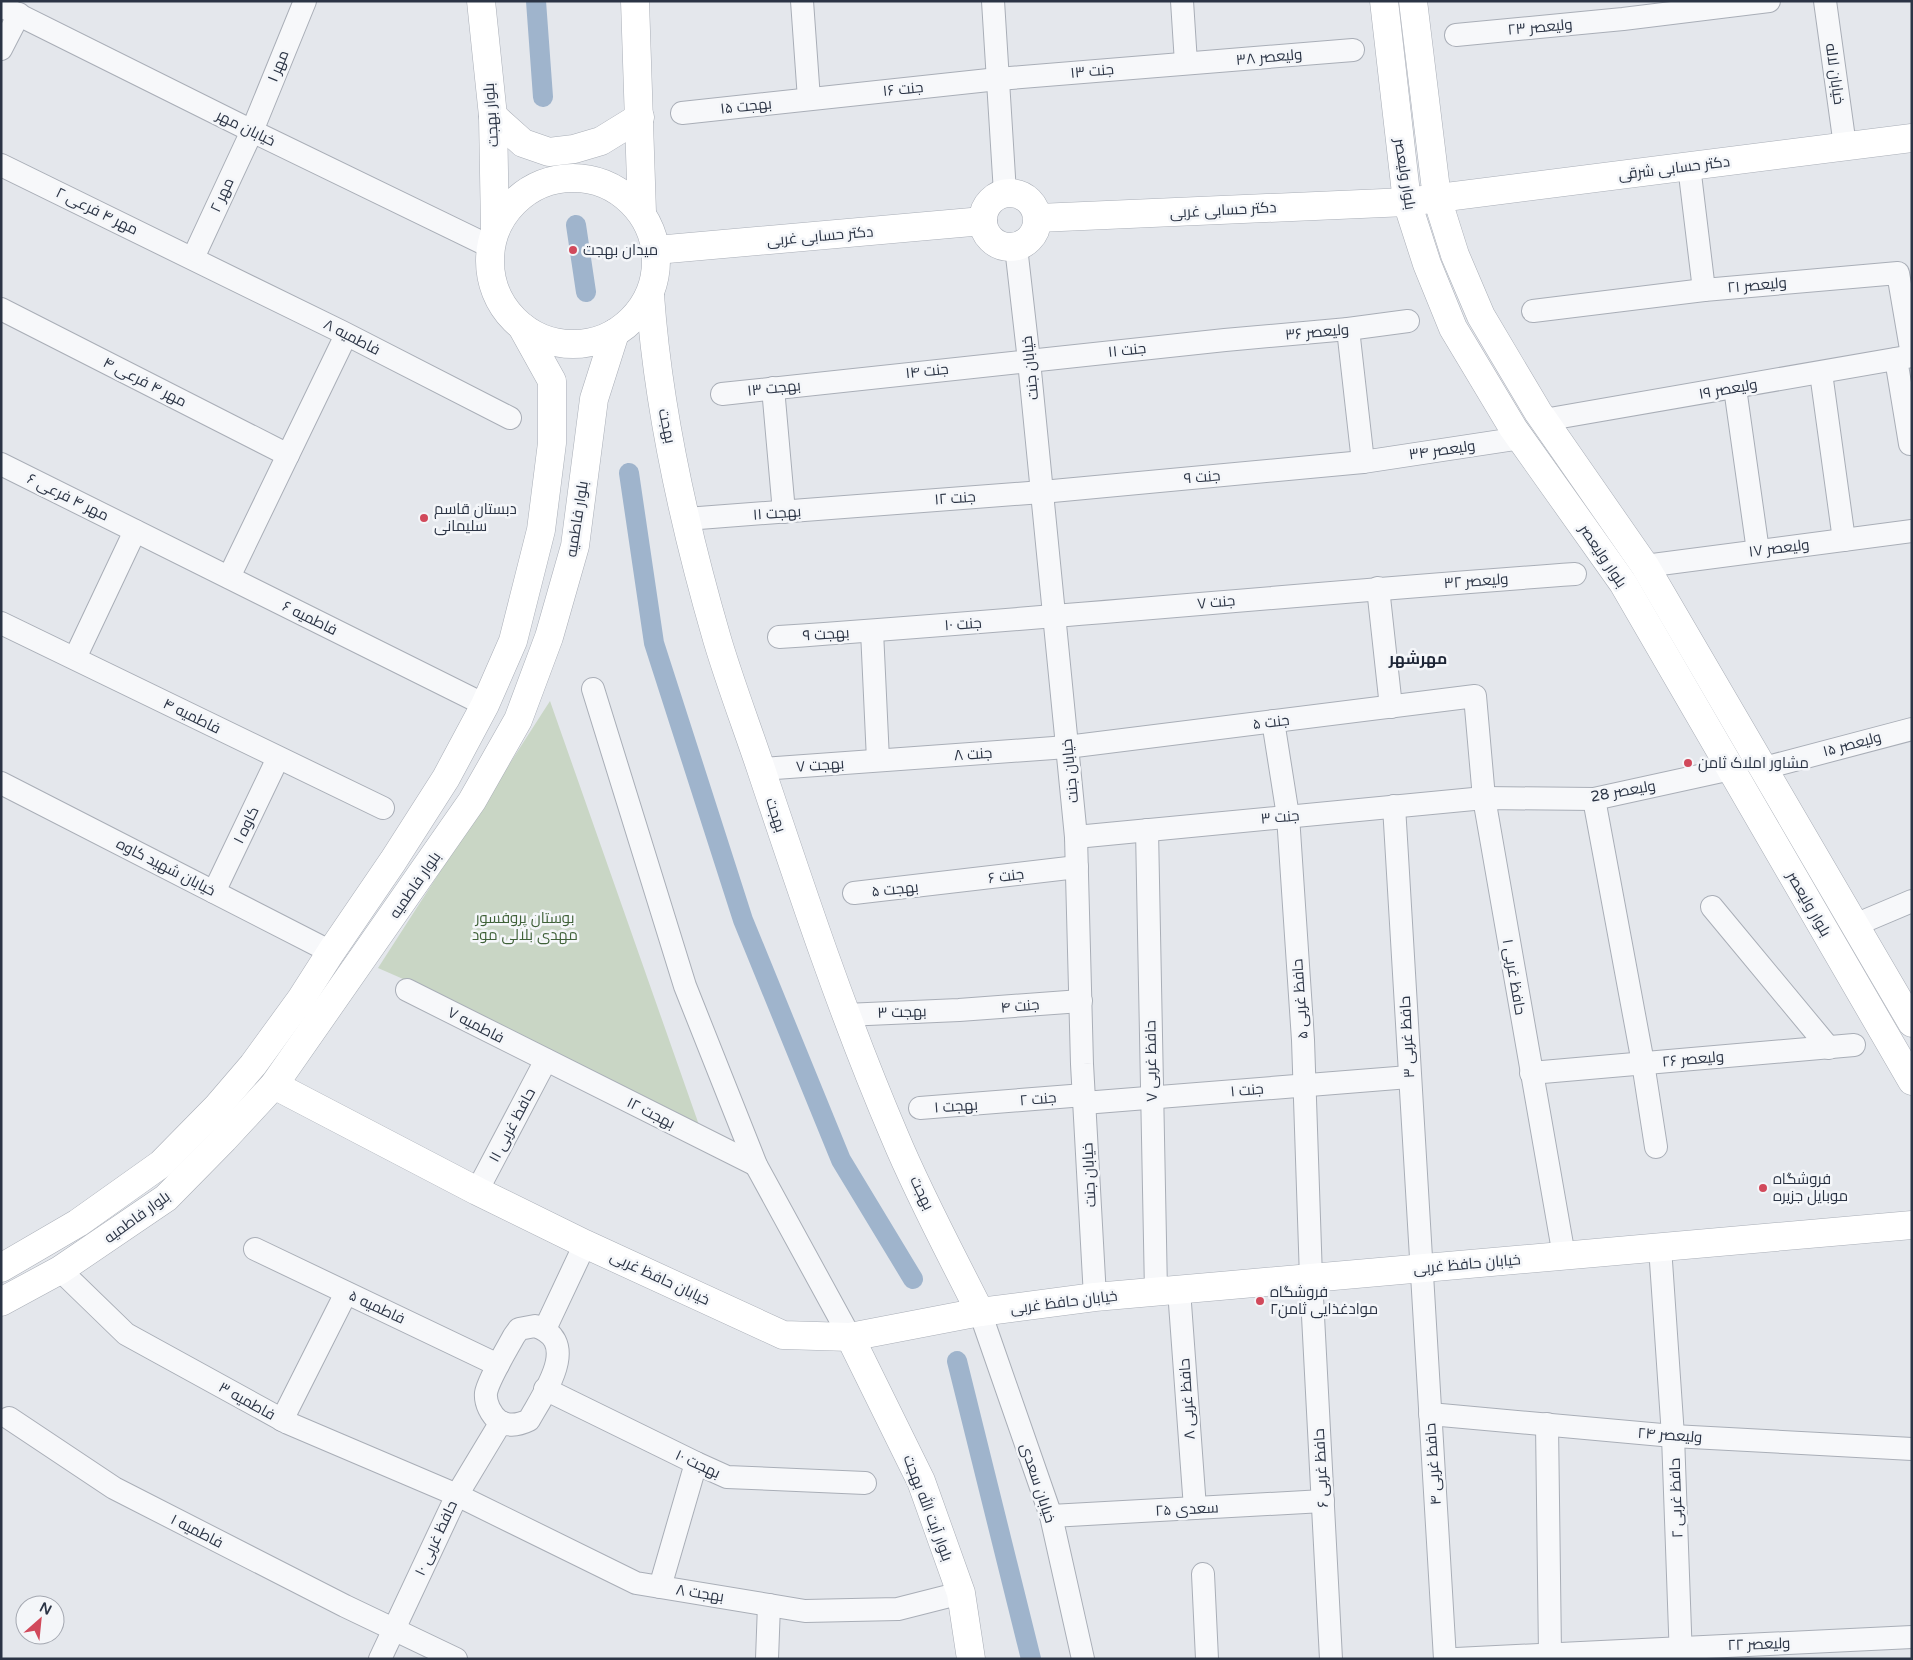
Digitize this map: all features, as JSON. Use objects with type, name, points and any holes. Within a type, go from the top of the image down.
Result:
[{"type":"main road","name":"بلوار بهجت","points":[[481,1],[493,116],[493,238]]},
{"type":"main road","points":[[635,1],[642,213]]},
{"type":"main road","name":"بلوار ولیعصر","points":[[1384,1],[1407,202],[1427,264],[1453,328],[1521,438],[1623,583],[1912,1081]]},
{"type":"main road","name":"بلوار ولیعصر","points":[[1413,1],[1437,198],[1455,255],[1481,316],[1544,420],[1645,566],[1912,1023]]},
{"type":"main road","points":[[1395,102],[1401,110],[1408,114],[1414,114],[1420,110],[1424,99]]},
{"type":"main road","points":[[493,116],[523,144],[549,152],[574,149],[600,141],[640,117]]},
{"type":"main road","name":"دکتر حسابی شرقی","points":[[1407,202],[1912,138]]},
{"type":"main road","points":[[581,177],[615,188],[642,213],[649,224],[656,250],[656,273],[650,295],[636,317],[615,333],[597,341],[577,344],[558,343],[539,337],[522,326],[504,307],[492,282],[493,238],[515,200],[546,182],[581,177]]},
{"type":"main road","points":[[1005,193],[1023,196],[1036,209],[1038,218],[1034,233],[1024,244],[1016,247],[1007,247],[990,239],[983,221],[986,206],[997,196],[1005,193]]},
{"type":"main road","name":"دکتر حسابی غربی","points":[[1038,218],[1407,202]]},
{"type":"main road","name":"دکتر حسابی غربی","points":[[656,250],[983,221]]},
{"type":"main road","points":[[1427,264],[1432,256],[1437,253],[1442,252],[1455,255]]},
{"type":"main road","name":"بهجت","points":[[650,295],[654,346],[662,400],[686,519],[717,639],[845,1014],[896,1139],[980,1312]]},
{"type":"main road","name":"بلوار فاطمیه","points":[[1,1268],[78,1223],[162,1164],[217,1107],[253,1065],[301,999],[394,861],[446,778],[485,705],[513,641],[541,530],[552,443],[552,381],[522,326]]},
{"type":"main road","name":"بلوار فاطمیه","points":[[1,1302],[60,1270],[166,1198],[224,1139],[274,1085],[472,801],[518,720],[549,637],[575,546],[594,399],[615,333]]},
{"type":"main road","name":"خیابان حافظ غربی","points":[[274,1085],[477,1191],[585,1244],[783,1335],[850,1337],[980,1312],[1095,1297],[1912,1225]]},
{"type":"main road","name":"بلوار آیت الله بهجت","points":[[850,1337],[921,1481],[961,1593],[971,1659]]},
{"type":"street","name":"مهر ۱","points":[[252,131],[305,1]]},
{"type":"street","points":[[802,1],[809,99]]},
{"type":"street","points":[[993,1],[1005,193]]},
{"type":"street","points":[[1182,1],[1186,63]]},
{"type":"street","name":"ولیعصر ۲۳","points":[[1456,35],[1622,10],[1769,1]]},
{"type":"street","name":"خیابان لاله","points":[[1825,1],[1845,146]]},
{"type":"street","name":"خیابان مهر","points":[[10,10],[252,131],[423,212],[493,238]]},
{"type":"street","points":[[1,49],[10,10]]},
{"type":"street","name":"ولیعصر ۳۸","points":[[1186,63],[1353,50]]},
{"type":"street","name":"جنت ۱۳","points":[[998,79],[1186,63]]},
{"type":"street","name":"جنت ۱۶","points":[[809,99],[998,79]]},
{"type":"street","name":"بهجت ۱۵","points":[[682,113],[809,99]]},
{"type":"street","name":"مهر ۲","points":[[193,258],[252,131]]},
{"type":"street","name":"مهر ۴ فرعی ۲","points":[[1,165],[193,258]]},
{"type":"street","points":[[1689,166],[1704,290]]},
{"type":"street","name":"خیابان جنت","points":[[1016,247],[1076,836],[1084,1099],[1095,1297]]},
{"type":"street","name":"فاطمیه ۸","points":[[193,258],[510,418]]},
{"type":"street","name":"ولیعصر ۲۱","points":[[1533,312],[1704,290],[1898,273],[1907,357]]},
{"type":"street","name":"مهر ۴ فرعی ۴","points":[[1,309],[288,455]]},
{"type":"street","name":"ولیعصر ۳۶","points":[[1225,340],[1348,329],[1408,320]]},
{"type":"street","points":[[1348,329],[1362,462]]},
{"type":"street","points":[[229,577],[346,334]]},
{"type":"street","name":"جنت ۱۱","points":[[1029,361],[1225,340]]},
{"type":"street","points":[[1907,357],[1910,444]]},
{"type":"street","name":"ولیعصر ۱۹","points":[[1544,420],[1907,357]]},
{"type":"street","name":"جنت ۱۴","points":[[825,382],[1029,361]]},
{"type":"street","points":[[1821,373],[1844,540]]},
{"type":"street","name":"بهجت ۱۳","points":[[722,394],[825,382]]},
{"type":"street","points":[[773,388],[784,512]]},
{"type":"street","points":[[1735,388],[1758,551]]},
{"type":"street","name":"ولیعصر ۳۴","points":[[1362,462],[1521,438]]},
{"type":"street","name":"جنت ۹","points":[[1042,492],[1362,462]]},
{"type":"street","name":"مهر ۴ فرعی ۶","points":[[1,464],[136,531]]},
{"type":"street","name":"جنت ۱۲","points":[[868,505],[1042,492]]},
{"type":"street","name":"بهجت ۱۱","points":[[686,519],[868,505]]},
{"type":"street","points":[[75,658],[136,531]]},
{"type":"street","name":"فاطمیه ۶","points":[[136,531],[485,705]]},
{"type":"street","name":"ولیعصر ۱۷","points":[[1645,566],[1912,531]]},
{"type":"street","name":"ولیعصر ۳۲","points":[[1378,588],[1574,574]]},
{"type":"street","points":[[1378,588],[1390,707]]},
{"type":"street","name":"جنت ۷","points":[[1054,616],[1378,588]]},
{"type":"street","name":"جنت ۱۰","points":[[872,631],[1054,616]]},
{"type":"street","name":"فاطمیه ۴","points":[[1,622],[383,808]]},
{"type":"street","points":[[872,631],[878,760]]},
{"type":"street","name":"بهجت ۹","points":[[779,637],[872,631]]},
{"type":"street","points":[[593,689],[685,986],[756,1165],[850,1337]]},
{"type":"street","name":"جنت ۵","points":[[1067,747],[1475,696]]},
{"type":"street","name":"حافظ غربی ۱","points":[[1475,696],[1484,798],[1564,1256]]},
{"type":"street","name":"حافظ غربی ۵","points":[[1273,721],[1288,816],[1305,1086],[1311,1278]]},
{"type":"street","name":"ولیعصر ۱۵","points":[[1764,768],[1912,729]]},
{"type":"street","name":"جنت ۸","points":[[878,760],[1067,747]]},
{"type":"street","name":"کاوه ۱","points":[[214,892],[278,758]]},
{"type":"street","name":"بهجت ۷","points":[[761,769],[878,760]]},
{"type":"street","name":"ولیعصر 28","points":[[1484,798],[1594,799],[1731,770]]},
{"type":"street","name":"خیابان شهید کاوه","points":[[1,783],[331,952]]},
{"type":"street","name":"جنت ۳","points":[[1076,836],[1484,798]]},
{"type":"street","points":[[1594,799],[1656,1147]]},
{"type":"street","name":"حافظ غربی ۳","points":[[1394,806],[1420,1268]]},
{"type":"street","name":"حافظ غربی ۷","points":[[1146,830],[1152,1098],[1168,1291]]},
{"type":"street","name":"جنت ۶","points":[[936,884],[1077,867]]},
{"type":"street","name":"بهجت ۵","points":[[854,893],[936,884]]},
{"type":"street","points":[[1855,925],[1912,901]]},
{"type":"street","points":[[1712,907],[1828,1048]]},
{"type":"street","name":"فاطمیه ۷","points":[[406,990],[546,1060]]},
{"type":"street","name":"جنت ۴","points":[[959,1010],[1080,1001]]},
{"type":"street","name":"بهجت ۳","points":[[845,1014],[959,1010]]},
{"type":"street","name":"ولیعصر ۲۶","points":[[1531,1072],[1854,1045]]},
{"type":"street","name":"بهجت ۱۲","points":[[546,1060],[756,1165]]},
{"type":"street","name":"حافظ غربی ۱۱","points":[[477,1191],[546,1060]]},
{"type":"street","name":"جنت ۱","points":[[1084,1099],[1152,1098],[1409,1077]]},
{"type":"street","name":"جنت ۲","points":[[992,1103],[1084,1099]]},
{"type":"street","name":"بهجت ۱","points":[[920,1108],[992,1103]]},
{"type":"street","points":[[545,1329],[585,1244]]},
{"type":"street","name":"حافظ غربی ۲","points":[[1660,1247],[1673,1436],[1681,1653]]},
{"type":"street","name":"فاطمیه ۵","points":[[255,1249],[498,1365]]},
{"type":"street","name":"حافظ غربی ۴","points":[[1420,1268],[1445,1659]]},
{"type":"street","name":"فاطمیه ۳","points":[[60,1270],[126,1334],[282,1420],[457,1495]]},
{"type":"street","name":"حافظ غربی ۶","points":[[1311,1278],[1331,1659]]},
{"type":"street","name":"حافظ غربی ۸","points":[[1168,1291],[1195,1508]]},
{"type":"street","points":[[282,1420],[346,1293]]},
{"type":"street","name":"خیابان سعدی","points":[[980,1312],[1050,1516],[1083,1659]]},
{"type":"street","points":[[535,1326],[545,1329],[553,1336],[558,1346],[559,1359],[545,1390],[529,1420],[520,1424],[510,1425],[501,1422],[494,1416],[488,1406],[486,1393],[498,1365],[519,1329],[535,1326]]},
{"type":"street","name":"بهجت ۱۰","points":[[545,1390],[696,1464],[727,1477],[865,1484]]},
{"type":"street","name":"ولیعصر ۲۴","points":[[1430,1414],[1673,1436],[1912,1449]]},
{"type":"street","name":"فاطمیه ۱","points":[[8,1418],[114,1488],[345,1606],[456,1659]]},
{"type":"street","name":"حافظ غربی ۱۰","points":[[380,1659],[457,1495],[501,1422]]},
{"type":"street","points":[[1547,1424],[1550,1654]]},
{"type":"street","points":[[660,1587],[696,1464]]},
{"type":"street","name":"بهجت ۸","points":[[457,1495],[636,1583],[805,1611],[898,1608],[961,1593]]},
{"type":"street","name":"سعدی ۲۵","points":[[1050,1516],[1323,1501]]},
{"type":"street","points":[[1203,1574],[1207,1659]]},
{"type":"street","points":[[767,1659],[769,1605]]},
{"type":"street","name":"ولیعصر ۲۲","points":[[1456,1659],[1550,1654],[1681,1653],[1912,1637]]},
{"type":"green space","name":"بوستان پروفسور مهدی بلالی مود","points":[[550,701],[699,1125],[442,996],[378,968]]},
{"type":"waterway","points":[[536,1],[543,97]]},
{"type":"waterway","points":[[576,225],[586,292]]},
{"type":"waterway","points":[[629,473],[654,643],[743,920],[841,1160],[913,1279]]},
{"type":"waterway","points":[[957,1361],[1031,1659]]},
{"type":"place","name":"میدان بهجت","points":[[573,250]]},
{"type":"place","name":"دبستان قاسم سلیمانی","points":[[424,518]]},
{"type":"place","name":"مشاور املاک ثامن","points":[[1688,763]]},
{"type":"place","name":"فروشگاه موبایل جزیره","points":[[1763,1188]]},
{"type":"place","name":"فروشگاه موادغذایی ثامن۲","points":[[1260,1301]]},
{"type":"district","name":"مهرشهر","points":[[1418,659]]}]
